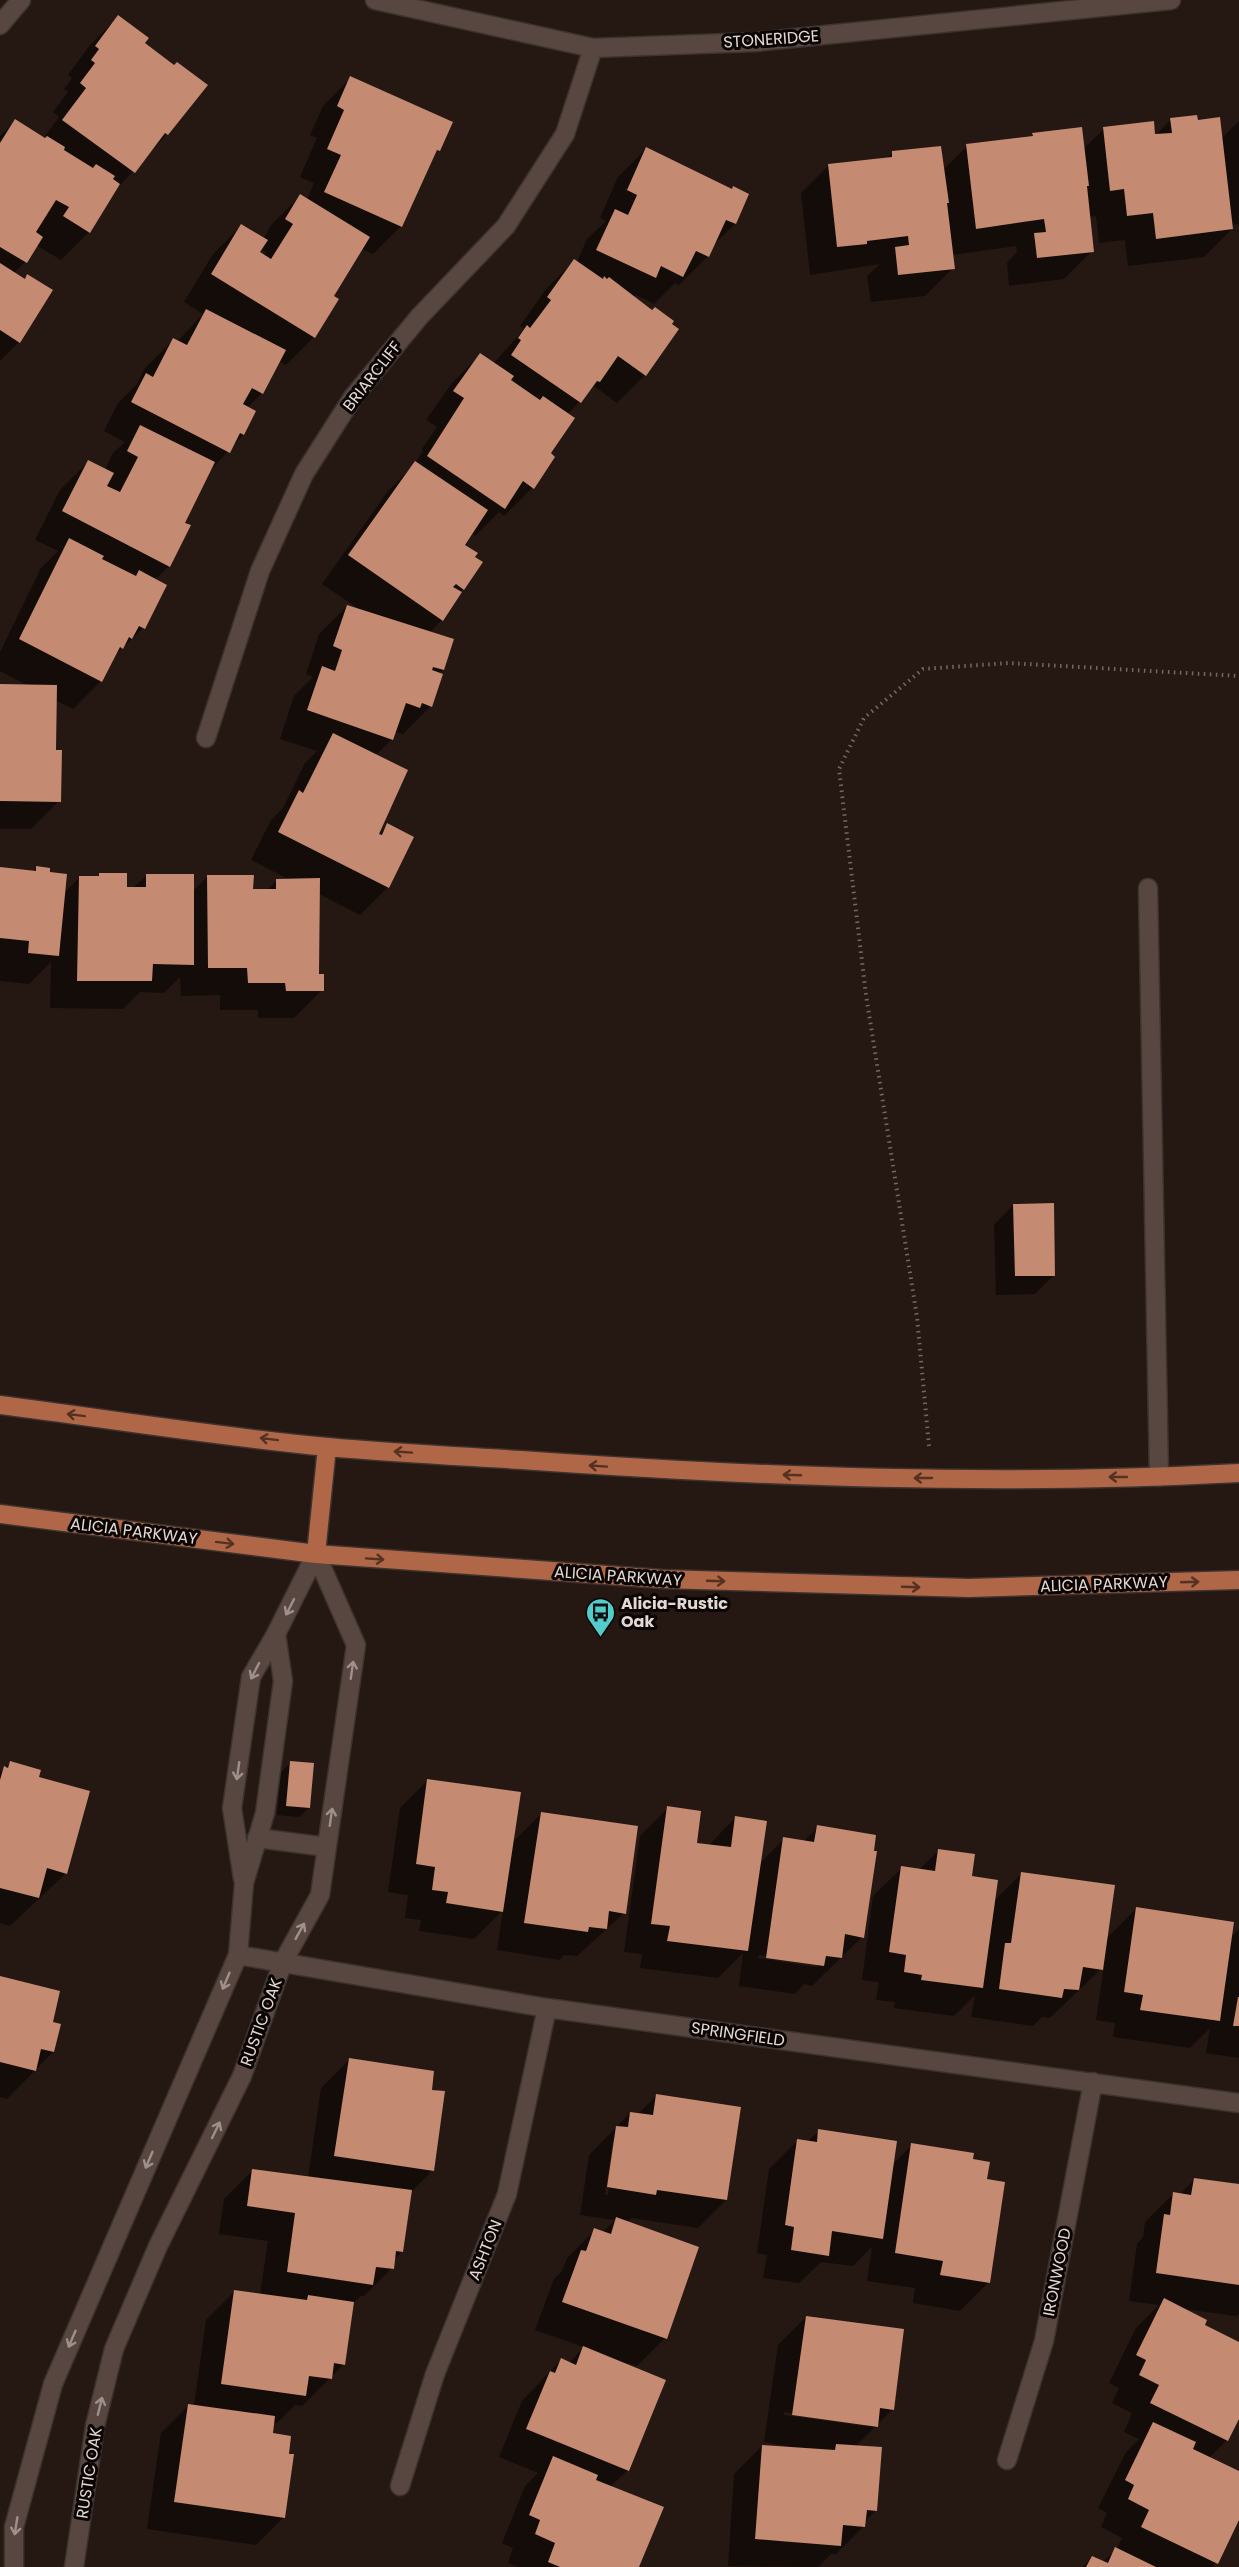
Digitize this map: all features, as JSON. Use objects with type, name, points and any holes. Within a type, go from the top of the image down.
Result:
[{"type":"main road","points":[[0,1405],[327,1447],[667,1471],[932,1478],[1158,1477],[1239,1473]]},
{"type":"main road","points":[[316,1554],[327,1447]]},
{"type":"main road","name":"ALICIA PARKWAY","points":[[0,1514],[316,1554],[662,1579],[969,1588],[1239,1580]]},
{"type":"street","points":[[0,25],[21,0]]},
{"type":"street","name":"STONERIDGE","points":[[375,0],[593,48],[755,42],[1171,0]]},
{"type":"street","name":"BRIARCLIFF","points":[[206,738],[260,571],[304,474],[353,397],[420,316],[506,226],[565,134],[593,48]]},
{"type":"street","points":[[1148,888],[1158,1477]]},
{"type":"street","points":[[244,1883],[232,1808],[251,1677],[276,1634],[316,1554]]},
{"type":"street","name":"RUSTIC OAK","points":[[74,2567],[95,2426],[114,2349],[158,2246],[242,2076],[283,1962],[320,1895],[356,1645],[316,1554]]},
{"type":"street","points":[[14,2567],[14,2527],[53,2384],[238,1955],[244,1883],[265,1813],[284,1681],[276,1634]]},
{"type":"street","points":[[257,1838],[327,1848]]},
{"type":"street","name":"SPRINGFIELD","points":[[238,1955],[547,2008],[1239,2103]]},
{"type":"street","name":"ASHTON","points":[[400,2486],[435,2374],[507,2194],[547,2008]]},
{"type":"street","name":"IRONWOOD","points":[[1007,2460],[1044,2341],[1093,2082]]},
{"type":"path","points":[[932,1478],[917,1317],[866,995],[839,769],[864,718],[923,669],[1008,663],[1239,676]]},
{"type":"building","points":[[118,15],[149,38],[145,43],[174,65],[177,62],[208,85],[168,135],[165,133],[135,173],[62,120],[86,88],[80,83],[95,63],[91,60],[99,49],[95,46]]},
{"type":"building","points":[[350,76],[453,122],[440,151],[437,150],[402,227],[324,192],[341,155],[327,149],[344,110],[337,106]]},
{"type":"building","points":[[1197,115],[1198,120],[1220,117],[1233,229],[1156,239],[1153,213],[1127,216],[1124,189],[1110,191],[1103,127],[1154,121],[1155,134],[1172,133],[1170,118]]},
{"type":"building","points":[[15,119],[45,138],[47,136],[65,147],[64,150],[93,168],[96,164],[115,176],[113,179],[120,184],[90,233],[63,216],[69,207],[56,200],[36,232],[43,237],[27,263],[0,247],[0,143]]},
{"type":"building","points":[[1082,127],[1094,252],[1037,258],[1034,233],[1046,232],[1044,219],[976,229],[966,144]]},
{"type":"building","points":[[941,146],[955,269],[898,275],[895,247],[909,245],[908,236],[837,247],[828,164],[892,157],[892,151]]},
{"type":"building","points":[[646,147],[732,189],[733,186],[749,194],[736,224],[726,220],[709,257],[696,251],[683,277],[661,266],[656,278],[596,250],[615,209],[628,215],[637,195],[627,190]]},
{"type":"building","points":[[300,194],[370,237],[334,296],[339,299],[315,338],[211,274],[241,224],[268,240],[260,252],[271,259],[293,224],[285,219]]},
{"type":"building","points":[[574,259],[603,279],[604,276],[607,279],[609,277],[652,310],[655,307],[674,321],[672,324],[679,329],[646,376],[618,356],[600,382],[597,381],[581,403],[511,355],[521,340],[518,338],[527,325],[530,328],[551,300],[547,297]]},
{"type":"building","points":[[0,263],[25,279],[27,274],[53,290],[20,343],[0,330]]},
{"type":"building","points":[[206,309],[286,350],[263,394],[252,388],[243,404],[256,411],[244,435],[240,433],[230,453],[131,402],[146,373],[153,377],[173,338],[187,345]]},
{"type":"building","points":[[480,353],[514,376],[511,380],[540,400],[543,396],[575,418],[551,453],[555,457],[534,489],[523,481],[505,509],[427,456],[464,398],[453,391]]},
{"type":"building","points":[[140,425],[215,462],[185,523],[191,525],[170,567],[62,511],[88,460],[114,473],[107,486],[120,492],[138,457],[127,451]]},
{"type":"building","points":[[415,461],[488,510],[465,545],[478,553],[475,557],[483,562],[464,590],[456,584],[453,587],[462,592],[443,621],[348,555]]},
{"type":"building","points":[[69,538],[104,556],[102,559],[136,576],[139,570],[167,585],[145,629],[139,626],[132,639],[129,637],[123,649],[120,647],[102,682],[19,639]]},
{"type":"building","points":[[347,605],[454,639],[444,670],[433,667],[432,670],[443,674],[432,707],[422,703],[420,708],[406,703],[393,740],[307,710],[322,666],[335,671],[342,650],[333,646]]},
{"type":"building","points":[[0,684],[57,685],[56,750],[62,750],[61,802],[0,801]]},
{"type":"building","points":[[333,733],[408,770],[379,834],[382,835],[387,823],[414,837],[389,888],[278,832],[299,790],[303,793]]},
{"type":"building","points":[[36,866],[50,868],[50,872],[67,874],[59,956],[28,953],[29,941],[0,938],[0,867],[36,871]]},
{"type":"building","points":[[99,873],[127,873],[127,887],[146,887],[146,874],[194,874],[194,965],[153,964],[152,981],[77,981],[79,876],[99,876]]},
{"type":"building","points":[[207,875],[254,875],[253,889],[276,889],[276,879],[320,878],[319,974],[324,974],[324,991],[286,991],[285,983],[248,983],[247,968],[208,968]]},
{"type":"building","points":[[1054,1203],[1055,1276],[1015,1276],[1013,1204]]},
{"type":"building","points":[[10,1761],[41,1770],[39,1777],[90,1791],[67,1874],[47,1868],[39,1898],[0,1888],[0,1780],[4,1766],[8,1768]]},
{"type":"building","points":[[290,1761],[314,1763],[310,1808],[286,1806]]},
{"type":"building","points":[[427,1779],[521,1792],[503,1912],[446,1903],[448,1892],[432,1890],[435,1867],[416,1864]]},
{"type":"building","points":[[667,1806],[701,1811],[697,1843],[731,1847],[735,1816],[767,1821],[748,1951],[667,1941],[670,1926],[651,1924]]},
{"type":"building","points":[[541,1812],[638,1826],[626,1914],[609,1911],[607,1929],[589,1927],[588,1932],[524,1923]]},
{"type":"building","points":[[817,1825],[876,1835],[874,1851],[877,1851],[864,1938],[845,1934],[842,1958],[826,1956],[824,1966],[766,1958],[783,1837],[814,1842]]},
{"type":"building","points":[[938,1849],[975,1854],[972,1876],[998,1880],[983,1988],[921,1980],[922,1975],[904,1972],[906,1955],[889,1952],[901,1866],[935,1871]]},
{"type":"building","points":[[1021,1872],[1115,1885],[1103,1970],[1083,1967],[1079,1990],[1064,1989],[1062,1998],[999,1989],[1005,1943],[1011,1943]]},
{"type":"building","points":[[1136,1907],[1234,1922],[1220,2021],[1140,2010],[1143,1995],[1124,1992]]},
{"type":"building","points":[[0,1976],[60,1991],[53,2022],[61,2024],[54,2052],[41,2049],[36,2071],[0,2062]]},
{"type":"building","points":[[1238,1997],[1239,2026],[1233,2026]]},
{"type":"building","points":[[349,2058],[434,2071],[432,2090],[445,2091],[434,2171],[334,2156]]},
{"type":"building","points":[[656,2094],[741,2107],[727,2200],[657,2190],[656,2195],[607,2187],[616,2126],[628,2127],[630,2112],[653,2115]]},
{"type":"building","points":[[818,2129],[897,2141],[883,2239],[832,2231],[829,2256],[791,2250],[794,2227],[785,2225],[797,2139],[817,2142]]},
{"type":"building","points":[[911,2143],[974,2153],[973,2159],[990,2162],[987,2179],[1005,2182],[990,2283],[940,2275],[943,2261],[895,2253]]},
{"type":"building","points":[[252,2169],[412,2190],[403,2252],[396,2251],[394,2269],[376,2267],[373,2285],[287,2272],[295,2213],[247,2206]]},
{"type":"building","points":[[1194,2178],[1239,2184],[1239,2285],[1156,2273],[1164,2214],[1170,2215],[1173,2192],[1191,2195]]},
{"type":"building","points":[[616,2217],[699,2247],[667,2339],[562,2302],[581,2250],[586,2251],[594,2228],[611,2234]]},
{"type":"building","points":[[234,2290],[307,2300],[308,2295],[354,2302],[345,2365],[334,2363],[332,2379],[309,2376],[306,2396],[221,2384]]},
{"type":"building","points":[[1164,2298],[1207,2320],[1205,2325],[1239,2342],[1239,2419],[1228,2441],[1150,2403],[1159,2385],[1139,2375],[1146,2360],[1136,2355]]},
{"type":"building","points":[[806,2316],[904,2329],[894,2410],[880,2408],[878,2427],[792,2415]]},
{"type":"building","points":[[583,2346],[666,2380],[629,2471],[526,2429],[550,2371],[555,2373],[561,2358],[576,2365]]},
{"type":"building","points":[[188,2404],[275,2416],[273,2433],[291,2436],[289,2454],[294,2454],[285,2518],[174,2502]]},
{"type":"building","points":[[1153,2422],[1196,2442],[1193,2449],[1239,2471],[1239,2520],[1218,2564],[1141,2527],[1149,2510],[1128,2499],[1134,2485],[1125,2480]]},
{"type":"building","points":[[836,2444],[882,2447],[877,2511],[867,2510],[865,2527],[843,2525],[841,2546],[755,2539],[762,2445],[835,2450]]},
{"type":"building","points":[[553,2456],[598,2475],[596,2480],[664,2507],[639,2567],[560,2567],[548,2562],[555,2543],[535,2534],[540,2520],[529,2515]]},
{"type":"building","points":[[1115,2547],[1156,2567],[1086,2567],[1092,2556],[1108,2563]]},
{"type":"place","name":"Alicia-Rustic Oak","points":[[600,1638]]}]
